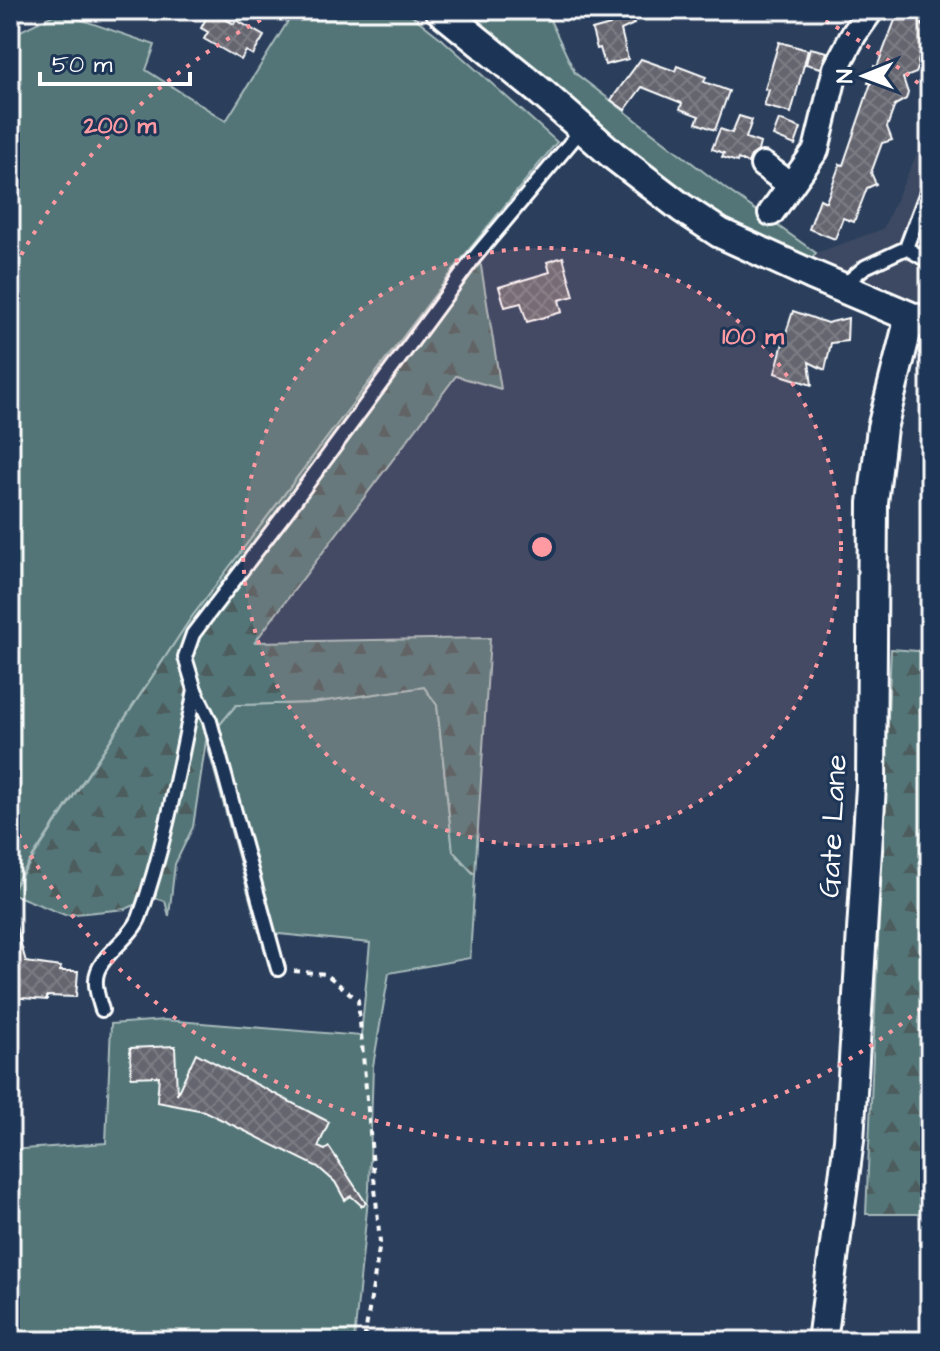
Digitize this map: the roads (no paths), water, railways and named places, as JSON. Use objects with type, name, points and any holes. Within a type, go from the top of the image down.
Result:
[{"type":"street","points":[[440,10],[613,155],[720,233],[920,321]]},
{"type":"street","points":[[771,213],[816,150],[836,68],[871,10]]},
{"type":"street","points":[[763,165],[791,185]]},
{"type":"street","name":"Gate Lane","points":[[822,1341],[849,1140],[870,802],[873,503],[882,428],[920,321]]},
{"type":"lane","points":[[278,969],[210,721],[195,690],[185,657],[193,634],[473,259],[582,129]]},
{"type":"lane","points":[[841,287],[865,267],[906,248],[930,184]]},
{"type":"lane","points":[[906,248],[930,262]]},
{"type":"lane","points":[[102,1010],[95,975],[102,962],[139,920],[168,823],[195,690]]}]
